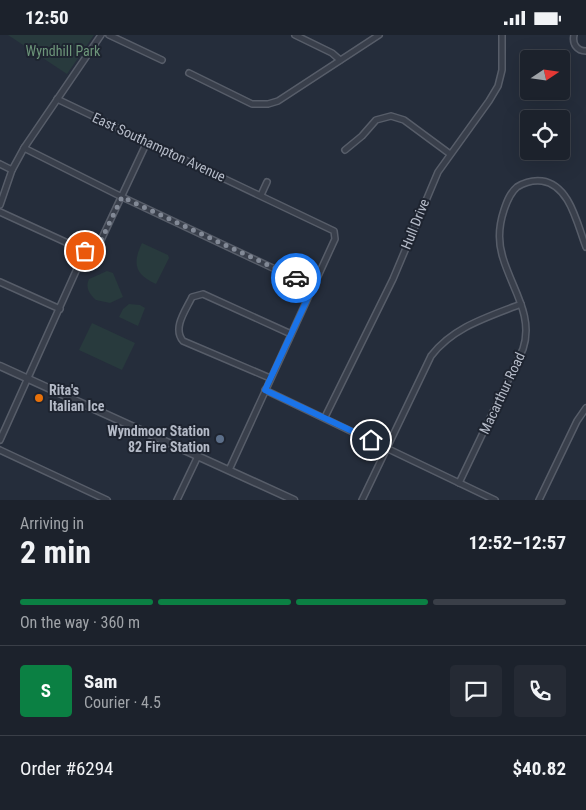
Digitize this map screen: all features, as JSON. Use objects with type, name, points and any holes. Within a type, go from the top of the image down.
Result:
[{"type":"street","points":[[0,205],[12,170],[24,148],[101,35]]},
{"type":"street","points":[[108,35],[162,60]]},
{"type":"street","points":[[295,35],[332,53],[340,60]]},
{"type":"street","points":[[189,73],[248,102],[263,105],[273,103],[379,35]]},
{"type":"street","name":"Hull Drive","points":[[325,417],[393,279],[431,187],[450,154],[498,86],[502,70],[502,35]]},
{"type":"street","points":[[574,35],[576,47],[586,51]]},
{"type":"street","name":"East Southampton Avenue","points":[[57,99],[334,231],[335,239],[313,287]]},
{"type":"street","points":[[345,150],[362,137],[376,121],[391,116],[404,120],[450,154]]},
{"type":"street","points":[[0,213],[94,255],[147,142]]},
{"type":"street","points":[[24,148],[122,197],[313,287],[229,470]]},
{"type":"street","points":[[0,164],[12,170]]},
{"type":"street","name":"Macarthur Road","points":[[459,483],[525,342],[526,321],[503,259],[501,248],[501,220],[509,196],[523,184],[538,180],[554,184],[564,193],[586,247]]},
{"type":"street","points":[[261,195],[267,182]]},
{"type":"street","points":[[0,440],[85,251]]},
{"type":"street","points":[[0,282],[60,309]]},
{"type":"street","points":[[270,378],[183,341],[179,336],[178,328],[189,304],[194,296],[203,294],[291,334]]},
{"type":"street","points":[[362,500],[431,356],[440,344],[462,328],[521,304]]},
{"type":"street","points":[[0,366],[294,500]]},
{"type":"street","points":[[265,390],[325,417],[495,500]]},
{"type":"street","points":[[539,500],[577,421],[586,408]]},
{"type":"street","points":[[0,450],[104,499]]},
{"type":"street","points":[[177,500],[198,456]]},
{"type":"green space","name":"Wyndhill Park","points":[[8,35],[94,35],[67,74]]},
{"type":"green space","points":[[142,243],[168,255],[169,258],[156,284],[144,276],[137,268],[137,257]]},
{"type":"green space","points":[[107,271],[113,273],[123,297],[110,303],[96,300],[88,288],[89,279]]},
{"type":"green space","points":[[129,304],[140,305],[145,308],[138,326],[119,317],[123,309]]},
{"type":"green space","points":[[92,323],[135,343],[122,370],[79,350]]},
{"type":"way so far","points":[[85,251],[94,255],[122,197],[296,278]]},
{"type":"place","name":"Rita's Italian Ice","points":[[39,398]]},
{"type":"place","name":"Wyndmoor Station 82 Fire Station","points":[[220,439]]},
{"type":"route","points":[[296,278],[313,287],[265,390],[371,440]]}]
